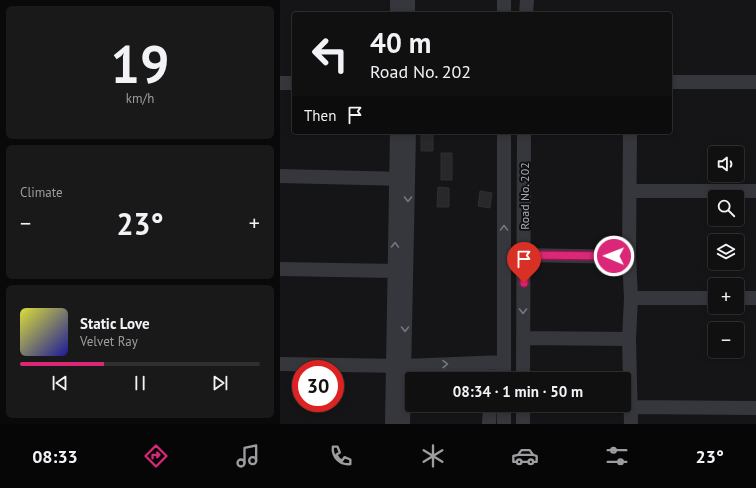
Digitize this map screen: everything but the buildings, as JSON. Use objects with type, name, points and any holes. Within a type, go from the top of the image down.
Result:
[{"type":"street","points":[[396,0],[397,12]]},
{"type":"street","points":[[408,0],[408,12]]},
{"type":"street","points":[[504,0],[504,12]]},
{"type":"street","points":[[526,12],[527,0]]},
{"type":"street","points":[[672,82],[756,82]]},
{"type":"street","points":[[280,83],[292,83]]},
{"type":"street","points":[[392,424],[398,370],[403,179],[397,134]]},
{"type":"street","points":[[403,424],[398,370],[395,271],[403,179],[409,134]]},
{"type":"street","name":"Road No. 202","points":[[497,372],[504,134]]},
{"type":"street","name":"Road No. 202","points":[[523,372],[524,134]]},
{"type":"street","points":[[629,372],[631,298],[629,256],[630,134]]},
{"type":"street","points":[[280,176],[403,179]]},
{"type":"street","points":[[630,191],[756,191]]},
{"type":"street","points":[[524,255],[629,256]]},
{"type":"street","points":[[280,269],[395,271]]},
{"type":"street","points":[[631,298],[708,298]]},
{"type":"street","points":[[744,298],[756,298]]},
{"type":"street","points":[[523,338],[629,339]]},
{"type":"street","points":[[344,373],[498,363]]},
{"type":"street","points":[[280,364],[423,372]]},
{"type":"street","points":[[280,374],[292,374]]},
{"type":"street","points":[[631,407],[756,408]]},
{"type":"street","points":[[489,424],[490,412]]},
{"type":"street","points":[[504,412],[504,424]]},
{"type":"street","points":[[523,412],[523,424]]},
{"type":"street","points":[[630,412],[631,424]]},
{"type":"route","points":[[524,283],[524,255],[614,256]]}]
